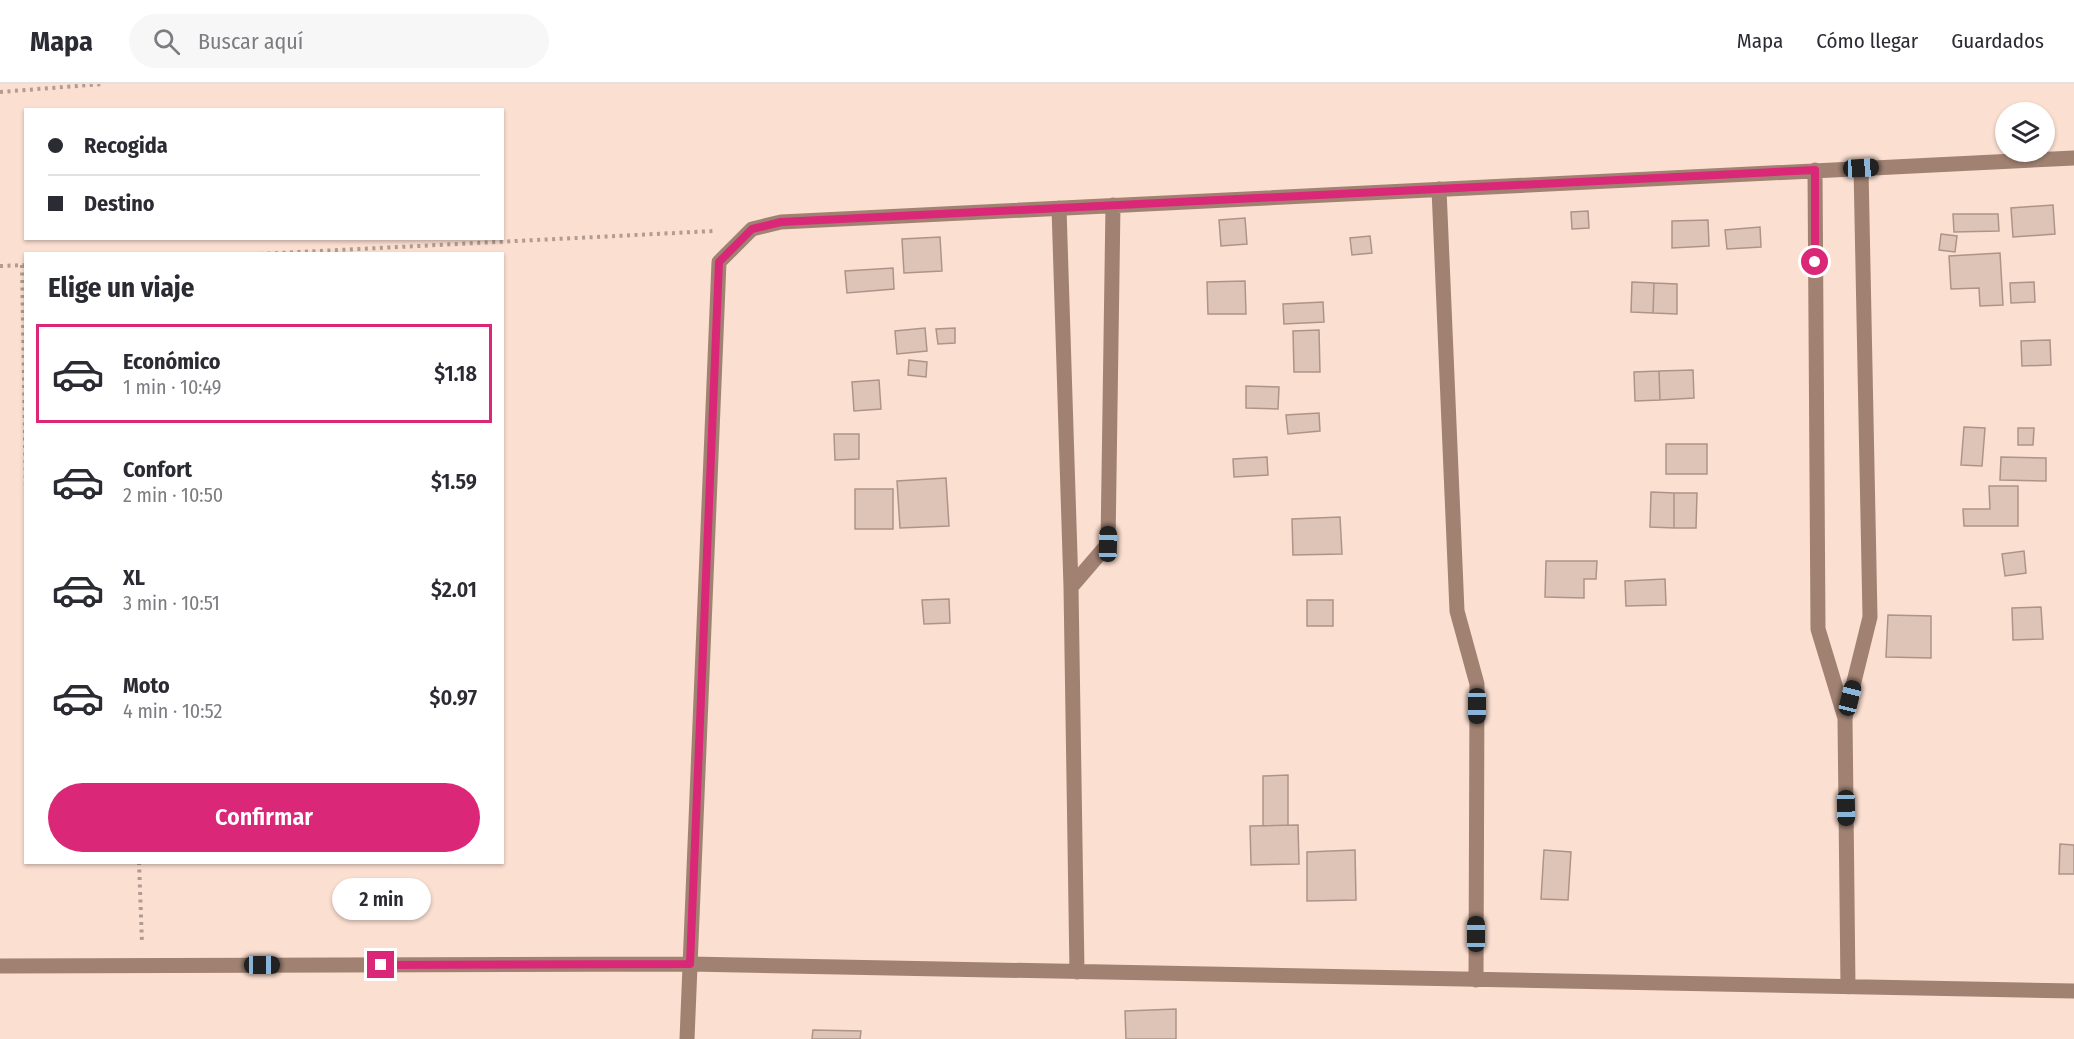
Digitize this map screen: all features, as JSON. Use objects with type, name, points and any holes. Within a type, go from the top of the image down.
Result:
[{"type":"street","points":[[687,1039],[719,262],[752,229],[781,222],[2074,158]]},
{"type":"street","points":[[1848,987],[1845,718],[1870,617],[1861,168]]},
{"type":"street","points":[[1815,170],[1818,629],[1845,718]]},
{"type":"street","points":[[1439,189],[1457,611],[1477,684],[1476,980]]},
{"type":"street","points":[[1071,587],[1108,544],[1113,205]]},
{"type":"street","points":[[1059,208],[1071,587],[1077,972]]},
{"type":"street","points":[[0,966],[690,964],[2074,992]]},
{"type":"path","points":[[0,92],[103,84]]},
{"type":"path","points":[[299,252],[752,229]]},
{"type":"path","points":[[0,266],[24,265]]},
{"type":"path","points":[[139,864],[143,965]]},
{"type":"building","points":[[2053,205],[2055,234],[2013,237],[2011,208]]},
{"type":"building","points":[[1588,211],[1589,228],[1572,229],[1571,212]]},
{"type":"building","points":[[1953,214],[1998,214],[1999,231],[1954,232]]},
{"type":"building","points":[[1245,218],[1247,244],[1221,246],[1219,220]]},
{"type":"building","points":[[1708,220],[1709,246],[1672,248],[1672,221]]},
{"type":"building","points":[[1760,227],[1761,247],[1727,249],[1725,230]]},
{"type":"building","points":[[1941,234],[1957,236],[1955,252],[1939,250]]},
{"type":"building","points":[[1370,236],[1372,253],[1352,255],[1350,238]]},
{"type":"building","points":[[940,237],[942,271],[904,273],[902,239]]},
{"type":"building","points":[[2000,253],[2003,305],[1980,306],[1979,288],[1951,289],[1949,256]]},
{"type":"building","points":[[893,268],[894,289],[847,293],[845,271]]},
{"type":"building","points":[[1245,281],[1246,314],[1208,314],[1207,282]]},
{"type":"building","points":[[1632,282],[1654,283],[1653,313],[1631,312]]},
{"type":"building","points":[[2034,282],[2035,302],[2011,303],[2010,283]]},
{"type":"building","points":[[1654,283],[1677,284],[1677,314],[1653,313]]},
{"type":"building","points":[[1323,302],[1324,322],[1284,324],[1283,304]]},
{"type":"building","points":[[925,328],[927,351],[897,354],[895,331]]},
{"type":"building","points":[[955,328],[955,343],[938,344],[936,329]]},
{"type":"building","points":[[1319,330],[1320,372],[1294,372],[1293,331]]},
{"type":"building","points":[[2050,340],[2051,365],[2022,366],[2021,341]]},
{"type":"building","points":[[909,360],[927,362],[926,377],[908,375]]},
{"type":"building","points":[[1693,370],[1694,398],[1660,400],[1659,371]]},
{"type":"building","points":[[1659,371],[1660,400],[1635,401],[1634,372]]},
{"type":"building","points":[[879,380],[881,409],[854,411],[852,382]]},
{"type":"building","points":[[1246,386],[1279,387],[1278,409],[1246,408]]},
{"type":"building","points":[[1319,413],[1320,431],[1288,434],[1286,415]]},
{"type":"building","points":[[1964,427],[1985,428],[1982,466],[1961,465]]},
{"type":"building","points":[[2018,428],[2034,428],[2033,445],[2018,445]]},
{"type":"building","points":[[834,434],[859,434],[859,459],[835,460]]},
{"type":"building","points":[[1666,444],[1707,444],[1707,474],[1666,474]]},
{"type":"building","points":[[1267,457],[1268,475],[1234,477],[1233,459]]},
{"type":"building","points":[[2001,457],[2046,458],[2046,481],[2000,480]]},
{"type":"building","points":[[946,478],[949,526],[900,528],[897,481]]},
{"type":"building","points":[[1989,486],[2018,486],[2018,526],[1964,526],[1963,509],[1990,509]]},
{"type":"building","points":[[855,489],[893,489],[893,529],[855,529]]},
{"type":"building","points":[[1651,492],[1674,493],[1674,528],[1650,527]]},
{"type":"building","points":[[1674,493],[1697,493],[1696,528],[1674,528]]},
{"type":"building","points":[[1340,517],[1342,554],[1293,555],[1292,519]]},
{"type":"building","points":[[2024,551],[2026,573],[2005,576],[2002,554]]},
{"type":"building","points":[[1546,561],[1597,561],[1596,579],[1584,579],[1584,598],[1545,597]]},
{"type":"building","points":[[1665,579],[1666,605],[1626,606],[1625,581]]},
{"type":"building","points":[[949,599],[950,623],[924,624],[922,600]]},
{"type":"building","points":[[1307,600],[1333,600],[1333,626],[1307,626]]},
{"type":"building","points":[[2041,607],[2043,639],[2013,640],[2012,608]]},
{"type":"building","points":[[1888,615],[1931,616],[1931,658],[1886,657]]},
{"type":"building","points":[[1288,775],[1288,825],[1263,826],[1263,776]]},
{"type":"building","points":[[1298,825],[1299,864],[1251,865],[1250,826]]},
{"type":"building","points":[[2060,844],[2074,845],[2074,874],[2059,874]]},
{"type":"building","points":[[1355,850],[1356,900],[1307,901],[1307,852]]},
{"type":"building","points":[[1544,850],[1571,852],[1568,900],[1541,899]]},
{"type":"building","points":[[1176,1009],[1176,1039],[1126,1039],[1125,1011]]},
{"type":"building","points":[[813,1030],[861,1031],[860,1039],[812,1039]]},
{"type":"route","points":[[381,965],[690,964],[719,262],[752,229],[781,222],[1815,170],[1815,262]]}]
